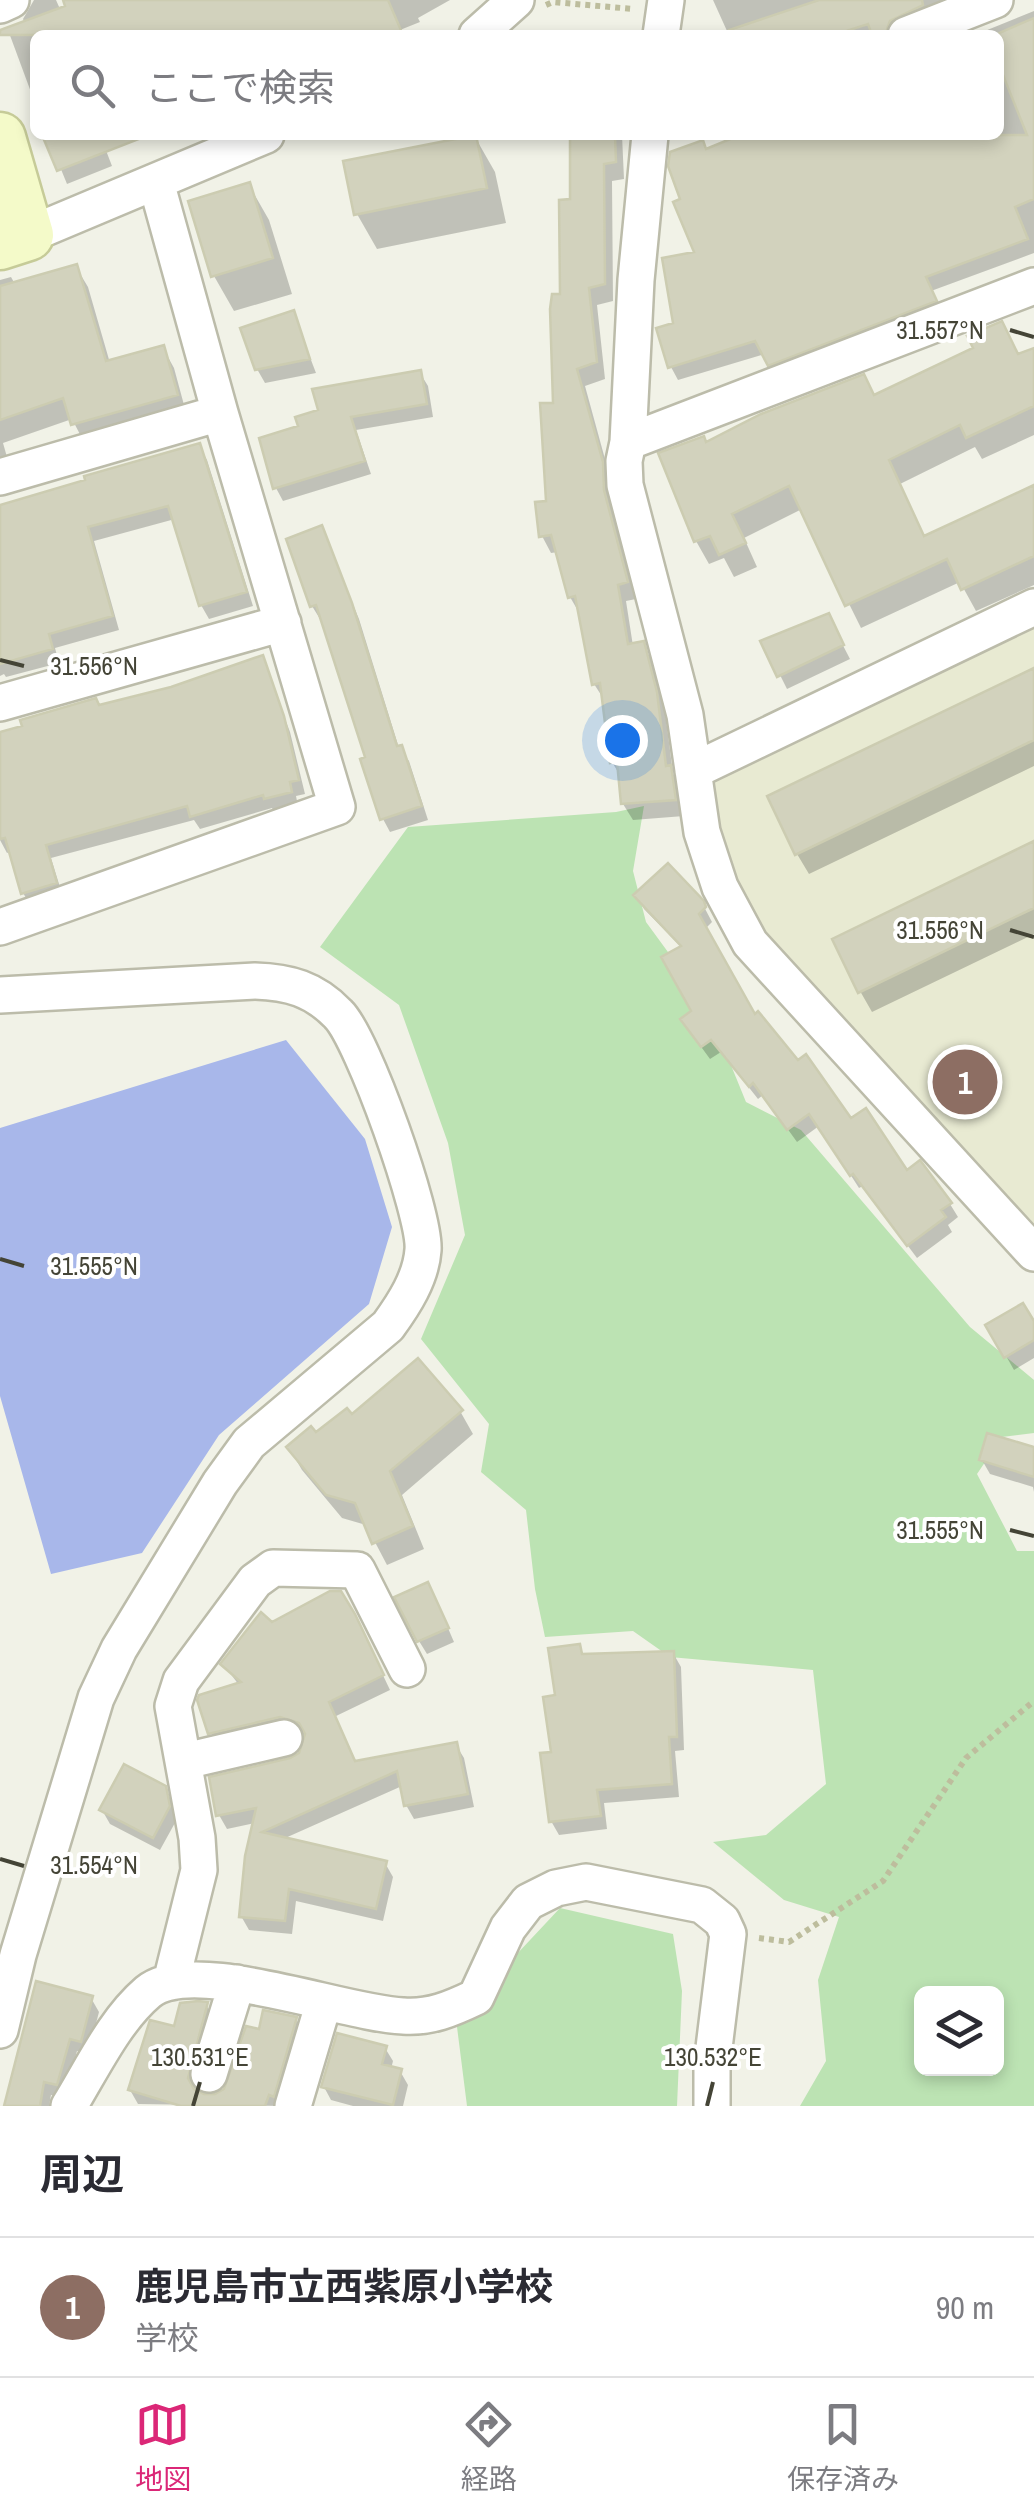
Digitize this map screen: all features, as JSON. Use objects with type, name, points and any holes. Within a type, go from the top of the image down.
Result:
[{"type":"street","points":[[0,5],[11,0]]},
{"type":"street","points":[[919,30],[995,0]]},
{"type":"street","points":[[484,30],[527,4]]},
{"type":"street","points":[[0,138],[14,239],[254,140]]},
{"type":"street","points":[[650,140],[636,280],[625,485],[685,716],[702,832],[720,887],[750,944],[1034,1253]]},
{"type":"street","points":[[0,927],[338,807],[220,413],[156,182]]},
{"type":"street","points":[[628,442],[1034,286]]},
{"type":"street","points":[[0,477],[220,413]]},
{"type":"street","points":[[693,771],[1034,608]]},
{"type":"street","points":[[0,702],[284,624]]},
{"type":"street","points":[[0,996],[256,980],[283,981],[301,987],[340,1015],[362,1051],[423,1234],[423,1254],[416,1278],[397,1314],[388,1326],[249,1443],[220,1483],[107,1672],[18,1955],[0,2030]]},
{"type":"street","points":[[170,1982],[198,1870],[197,1838],[173,1706],[181,1681],[255,1581],[273,1568],[358,1570],[407,1669]]},
{"type":"street","points":[[184,1761],[284,1738]]},
{"type":"street","points":[[69,2106],[133,2007],[150,1990],[170,1982],[237,1982],[404,2016],[438,2015],[476,1997],[508,1928],[528,1902],[556,1888],[586,1882],[702,1905],[722,1921],[728,1934],[712,2064],[712,2106]]},
{"type":"street","points":[[208,2074],[237,1982]]},
{"type":"street","points":[[293,2106],[324,2002]]},
{"type":"path","points":[[527,4],[553,2],[664,16]]},
{"type":"path","points":[[728,1934],[790,1942],[883,1881],[966,1758],[1034,1702]]},
{"type":"shaded area","points":[[1034,624],[1034,1235],[759,929],[722,857],[710,789],[721,770]]},
{"type":"green space","points":[[644,806],[633,871],[646,922],[706,1004],[746,1102],[801,1130],[970,1327],[1034,1380],[1034,1433],[1002,1437],[977,1474],[1017,1551],[1034,1551],[1034,2106],[800,2106],[826,2061],[818,1980],[839,1917],[784,1900],[713,1842],[766,1835],[826,1784],[813,1670],[670,1657],[633,1631],[545,1637],[526,1510],[481,1472],[489,1424],[421,1339],[465,1235],[448,1143],[399,1005],[320,947],[408,827],[616,812]]},
{"type":"green space","points":[[560,1908],[673,1934],[682,1991],[677,2106],[467,2106],[456,2019]]},
{"type":"water","points":[[286,1040],[365,1139],[392,1227],[369,1304],[219,1435],[142,1553],[51,1574],[0,1396],[0,1128]]},
{"type":"building","points":[[63,0],[388,0],[401,30],[30,30],[30,35],[0,35],[0,30],[65,6]]},
{"type":"building","points":[[819,0],[922,0],[923,5],[890,21],[887,30],[870,30],[868,24],[849,30],[729,30]]},
{"type":"building","points":[[1034,18],[1034,199],[1015,207],[1028,239],[926,277],[937,301],[768,366],[755,341],[668,368],[656,328],[673,323],[662,258],[694,252],[673,202],[680,199],[668,166],[670,152],[703,140],[706,149],[728,140],[1004,140],[1004,135],[1027,135],[1004,78],[1004,31]]},
{"type":"building","points":[[44,140],[136,140],[57,171]]},
{"type":"building","points":[[450,140],[477,140],[487,188],[354,215],[343,161]]},
{"type":"building","points":[[570,140],[615,140],[616,162],[604,164],[605,284],[589,288],[597,362],[577,369],[603,462],[604,490],[628,582],[618,585],[628,644],[644,641],[657,692],[666,766],[671,765],[676,800],[621,804],[617,762],[610,763],[600,683],[592,685],[575,596],[568,598],[551,535],[539,537],[535,502],[546,501],[540,403],[553,403],[550,309],[552,294],[560,294],[559,200],[570,199]]},
{"type":"building","points":[[250,182],[273,258],[211,277],[188,201]]},
{"type":"building","points":[[77,264],[106,361],[164,345],[178,395],[71,425],[63,398],[0,420],[0,286]]},
{"type":"building","points":[[294,310],[310,359],[255,370],[240,328]]},
{"type":"building","points":[[1002,321],[1018,354],[1034,348],[1034,406],[966,438],[960,425],[889,460],[924,536],[1034,485],[1034,556],[961,590],[947,559],[845,606],[789,486],[732,514],[746,543],[719,555],[710,536],[694,542],[658,453],[704,436],[706,442],[761,414],[864,374],[874,395],[973,348],[967,336]]},
{"type":"building","points":[[421,370],[427,404],[351,417],[365,461],[273,489],[259,438],[298,426],[295,417],[318,410],[312,389]]},
{"type":"building","points":[[200,443],[247,592],[199,606],[168,506],[88,527],[113,616],[49,634],[53,649],[0,664],[0,505]]},
{"type":"building","points":[[322,525],[352,603],[397,746],[402,745],[422,806],[380,820],[360,759],[365,757],[316,605],[310,607],[286,539]]},
{"type":"building","points":[[829,613],[844,645],[777,677],[760,641]]},
{"type":"building","points":[[263,655],[284,716],[299,780],[290,782],[292,792],[264,799],[263,795],[190,817],[187,806],[46,845],[57,883],[21,894],[5,838],[0,839],[0,732],[22,726],[20,720],[96,698],[99,705],[171,687]]},
{"type":"building","points":[[1034,668],[1034,740],[795,855],[767,796]]},
{"type":"building","points":[[1034,841],[1034,908],[858,993],[832,939]]},
{"type":"building","points":[[668,863],[704,901],[706,907],[699,914],[755,1014],[758,1011],[798,1060],[806,1054],[851,1118],[866,1108],[907,1170],[920,1160],[952,1203],[941,1210],[946,1217],[907,1246],[853,1174],[850,1176],[809,1114],[787,1130],[753,1083],[749,1087],[711,1040],[701,1047],[680,1019],[691,1011],[661,957],[681,946],[633,895]]},
{"type":"building","points":[[1023,1303],[1034,1321],[1034,1340],[1004,1358],[985,1325]]},
{"type":"building","points":[[418,1358],[463,1410],[390,1471],[413,1526],[372,1544],[355,1503],[326,1495],[286,1447],[311,1426],[316,1432],[347,1408],[352,1414]]},
{"type":"building","points":[[987,1433],[1034,1447],[1034,1477],[979,1460]]},
{"type":"building","points":[[428,1582],[449,1628],[417,1642],[394,1597]]},
{"type":"building","points":[[330,1591],[341,1591],[384,1675],[329,1702],[355,1761],[457,1742],[468,1794],[404,1806],[397,1771],[262,1832],[387,1861],[376,1909],[289,1889],[285,1921],[239,1917],[245,1856],[256,1808],[216,1816],[209,1777],[290,1758],[299,1753],[305,1734],[299,1723],[280,1717],[208,1734],[197,1700],[199,1695],[241,1682],[220,1664],[261,1612],[272,1622]]},
{"type":"building","points":[[580,1644],[582,1654],[674,1651],[677,1737],[669,1737],[672,1784],[597,1790],[601,1816],[549,1822],[540,1753],[551,1752],[543,1697],[555,1695],[548,1648]]},
{"type":"building","points":[[124,1764],[166,1786],[170,1806],[153,1838],[99,1810]]},
{"type":"building","points":[[36,1981],[93,1996],[81,2042],[70,2039],[57,2085],[44,2082],[40,2106],[4,2106]]},
{"type":"building","points":[[208,2002],[188,2078],[194,2089],[204,2094],[224,2089],[246,2026],[259,2029],[263,2010],[297,2017],[274,2097],[269,2095],[265,2106],[181,2106],[128,2090],[150,2020],[174,2026],[180,2003]]},
{"type":"building","points":[[337,2033],[387,2046],[382,2064],[402,2069],[393,2105],[321,2087]]},
{"type":"place","name":"鹿児島市立西紫原小学校","points":[[965,1082]]}]
